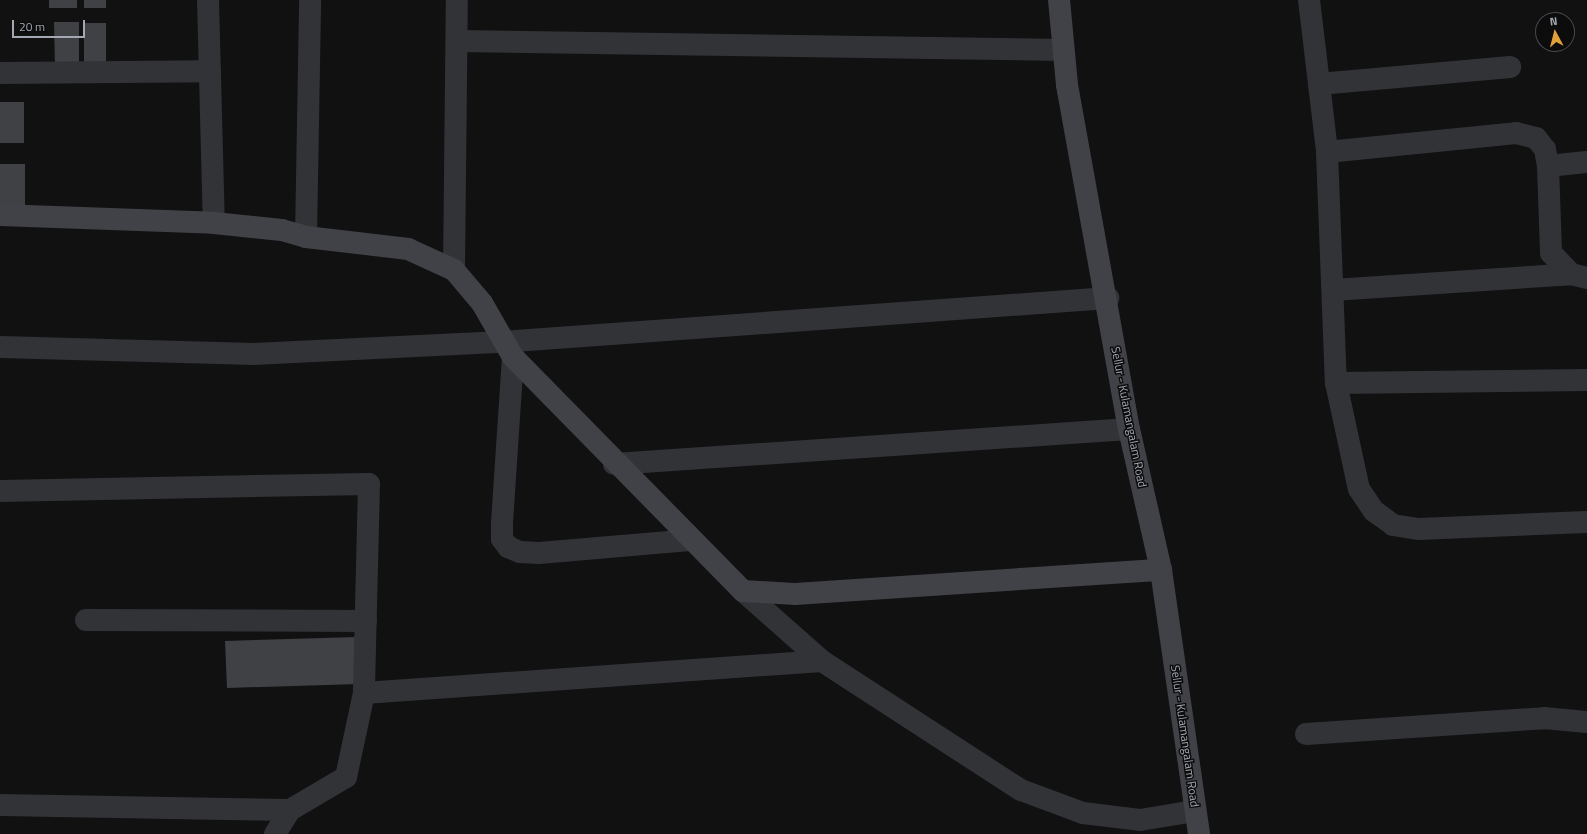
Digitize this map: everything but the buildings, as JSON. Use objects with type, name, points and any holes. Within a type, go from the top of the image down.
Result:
[{"type":"street","points":[[208,0],[214,223]]},
{"type":"street","points":[[306,237],[310,0]]},
{"type":"street","points":[[454,270],[457,41],[456,0]]},
{"type":"street","name":"Sellur - Kulamangalam Road","points":[[1059,0],[1063,50],[1108,298],[1129,429],[1160,570],[1199,834]]},
{"type":"street","points":[[1309,0],[1327,152],[1336,383],[1359,489],[1374,511],[1393,525],[1419,529],[1587,522]]},
{"type":"street","points":[[457,41],[1063,50]]},
{"type":"street","points":[[1319,84],[1510,67]]},
{"type":"street","points":[[0,73],[210,71]]},
{"type":"street","points":[[1327,152],[1516,133],[1536,138],[1545,149],[1548,166],[1551,253],[1579,276]]},
{"type":"street","points":[[1548,166],[1587,162]]},
{"type":"street","points":[[0,215],[214,223],[282,230],[306,237],[408,250],[454,270],[482,303],[507,349],[614,464],[743,591],[822,662],[1020,790],[1083,813],[1140,820],[1195,811]]},
{"type":"street","points":[[1333,290],[1579,276]]},
{"type":"street","points":[[0,347],[254,354],[507,349],[1108,298]]},
{"type":"street","points":[[507,349],[502,539],[508,547],[520,552],[539,553],[692,540]]},
{"type":"street","points":[[1336,383],[1587,380]]},
{"type":"street","points":[[614,464],[1129,429]]},
{"type":"street","points":[[0,491],[369,484],[364,693],[346,777],[290,810],[275,834]]},
{"type":"street","points":[[743,591],[795,594],[1160,570]]},
{"type":"street","points":[[86,620],[366,621]]},
{"type":"street","points":[[364,693],[822,662]]},
{"type":"street","points":[[1306,734],[1544,718],[1587,722]]},
{"type":"street","points":[[0,805],[290,810]]}]
